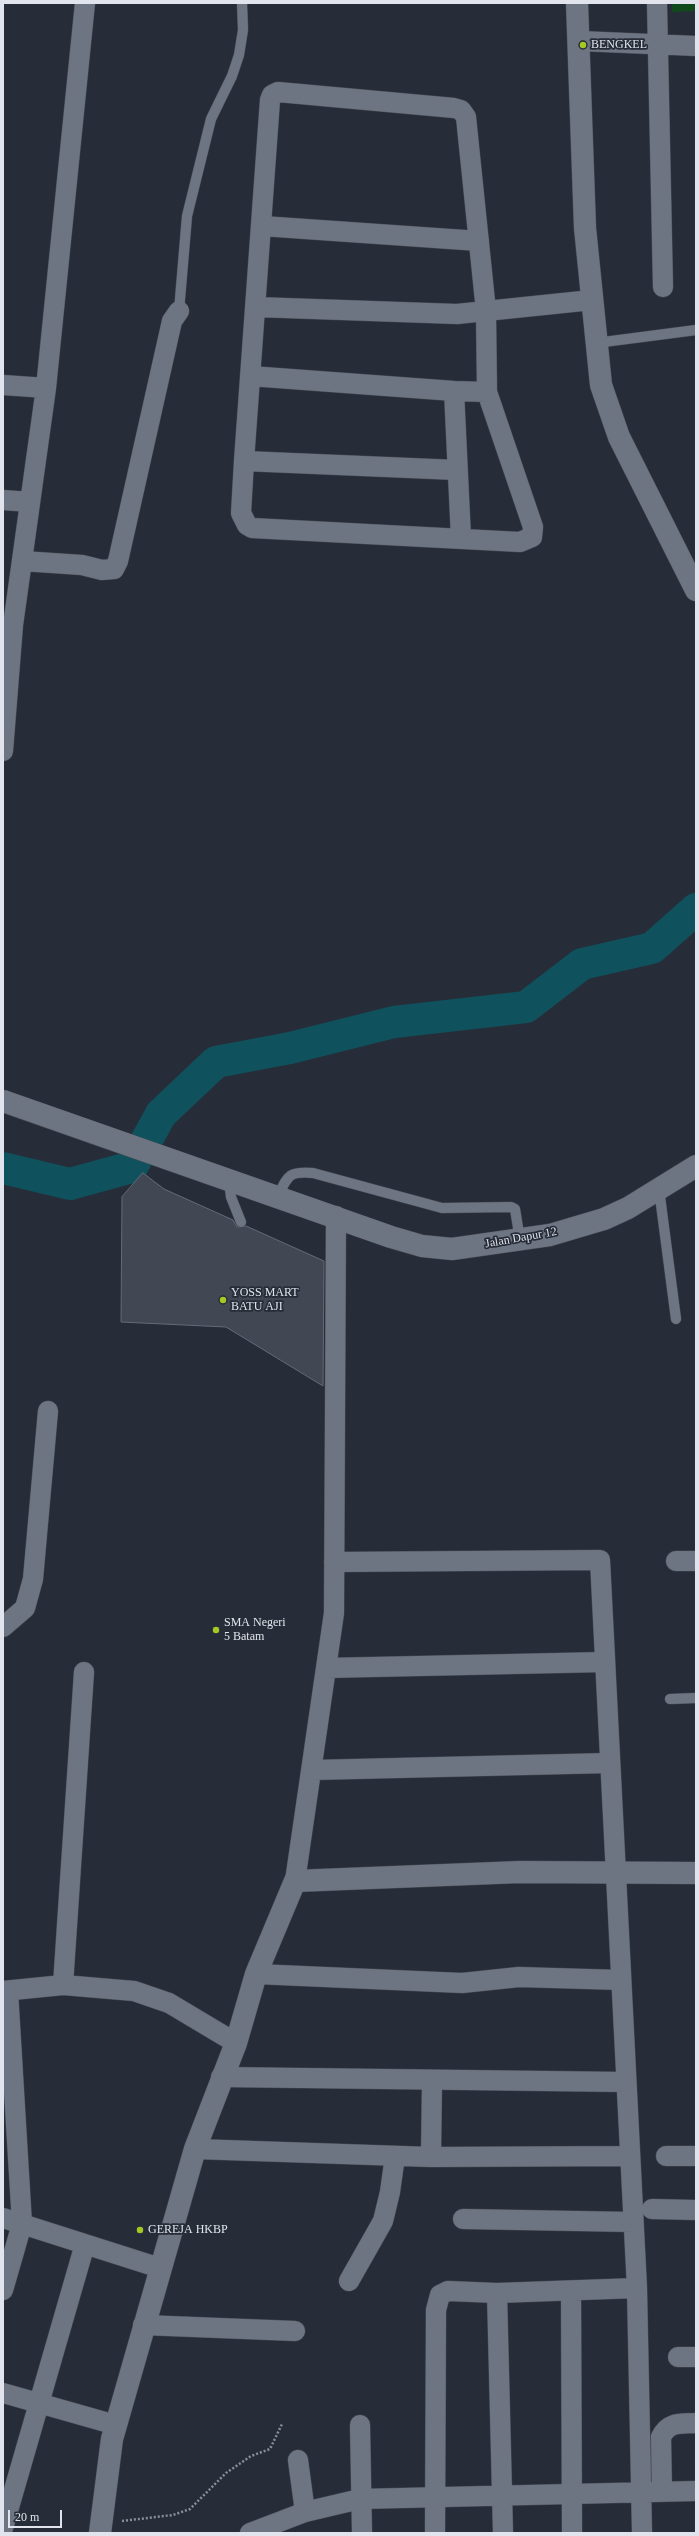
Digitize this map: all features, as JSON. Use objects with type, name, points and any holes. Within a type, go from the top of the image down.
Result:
[{"type":"street","points":[[3,751],[8,625],[22,561],[46,388],[84,3]]},
{"type":"street","points":[[577,3],[580,41],[585,228],[601,385],[619,437],[655,513],[687,563],[696,590]]},
{"type":"street","points":[[657,3],[663,288]]},
{"type":"street","points":[[580,41],[658,46],[696,46]]},
{"type":"street","points":[[278,92],[454,108],[461,110],[468,124],[486,311],[487,392],[533,532],[529,540],[520,542],[252,528],[247,525],[241,513],[262,226],[270,100],[272,95],[278,92]]},
{"type":"street","points":[[262,226],[479,241]]},
{"type":"street","points":[[256,307],[457,314],[592,300]]},
{"type":"street","points":[[22,561],[82,565],[102,570],[114,569],[118,561],[172,320],[178,311]]},
{"type":"street","points":[[250,376],[454,391],[487,392]]},
{"type":"street","points":[[3,385],[46,388]]},
{"type":"street","points":[[454,391],[461,538]]},
{"type":"street","points":[[244,461],[457,470]]},
{"type":"street","points":[[3,500],[30,502]]},
{"type":"street","name":"Jalan Dapur 12","points":[[3,1100],[422,1246],[452,1249],[520,1241],[550,1235],[604,1219],[628,1208],[696,1166]]},
{"type":"street","points":[[101,2528],[112,2439],[143,2325],[195,2149],[221,2077],[236,2043],[256,1974],[295,1881],[334,1613],[336,1216]]},
{"type":"street","points":[[3,1627],[25,1608],[33,1579],[48,1411]]},
{"type":"street","points":[[334,1562],[600,1560],[637,2288],[642,2533]]},
{"type":"street","points":[[676,1561],[696,1561]]},
{"type":"street","points":[[326,1668],[605,1662]]},
{"type":"street","points":[[63,1985],[84,1672]]},
{"type":"street","points":[[312,1770],[610,1763]]},
{"type":"street","points":[[295,1881],[520,1872],[615,1871],[696,1873]]},
{"type":"street","points":[[256,1974],[462,1983],[519,1977],[621,1980]]},
{"type":"street","points":[[3,2290],[22,2224],[6,1991],[63,1985],[134,1991],[169,2003],[236,2043]]},
{"type":"street","points":[[221,2077],[626,2082]]},
{"type":"street","points":[[431,2157],[432,2080]]},
{"type":"street","points":[[195,2149],[431,2157],[630,2156]]},
{"type":"street","points":[[349,2281],[383,2221],[390,2192],[395,2156]]},
{"type":"street","points":[[666,2156],[696,2156]]},
{"type":"street","points":[[652,2209],[696,2210]]},
{"type":"street","points":[[3,2218],[160,2268]]},
{"type":"street","points":[[463,2219],[634,2222]]},
{"type":"street","points":[[3,2528],[85,2244]]},
{"type":"street","points":[[435,2533],[436,2310],[440,2295],[448,2290],[497,2293],[637,2288]]},
{"type":"street","points":[[571,2291],[572,2533]]},
{"type":"street","points":[[497,2293],[503,2533]]},
{"type":"street","points":[[143,2325],[295,2331]]},
{"type":"street","points":[[3,2393],[38,2405],[116,2425]]},
{"type":"street","points":[[662,2492],[661,2436],[672,2424],[696,2423]]},
{"type":"street","points":[[360,2425],[360,2499],[362,2533]]},
{"type":"street","points":[[298,2460],[305,2512]]},
{"type":"street","points":[[250,2533],[305,2512],[360,2499],[696,2491]]},
{"type":"lane","points":[[178,311],[187,216],[210,119],[232,76],[238,55],[242,30],[242,3]]},
{"type":"lane","points":[[596,343],[696,330]]},
{"type":"lane","points":[[278,1196],[287,1177],[297,1171],[313,1173],[442,1208],[511,1207],[515,1209],[518,1214],[520,1241]]},
{"type":"lane","points":[[229,1178],[231,1197],[241,1222]]},
{"type":"lane","points":[[659,1189],[676,1319]]},
{"type":"lane","points":[[670,1699],[696,1698]]},
{"type":"path","points":[[101,2528],[173,2515],[190,2509],[226,2473],[251,2456],[270,2449],[282,2424]]},
{"type":"green space","points":[[672,3],[696,3],[696,11],[672,12]]},
{"type":"building","name":"YOSS MART BATU AJI","points":[[143,1173],[164,1189],[233,1220],[237,1227],[246,1226],[324,1261],[323,1386],[226,1327],[121,1322],[122,1197]]},
{"type":"waterway","points":[[3,1168],[70,1184],[132,1167],[161,1114],[216,1062],[290,1048],[394,1022],[526,1007],[582,964],[652,948],[696,909]]},
{"type":"place","name":"BENGKEL","points":[[583,45]]},
{"type":"place","name":"YOSS MART BATU AJI","points":[[223,1300]]},
{"type":"place","name":"SMA Negeri 5 Batam","points":[[216,1630]]},
{"type":"place","name":"GEREJA HKBP","points":[[140,2230]]}]
